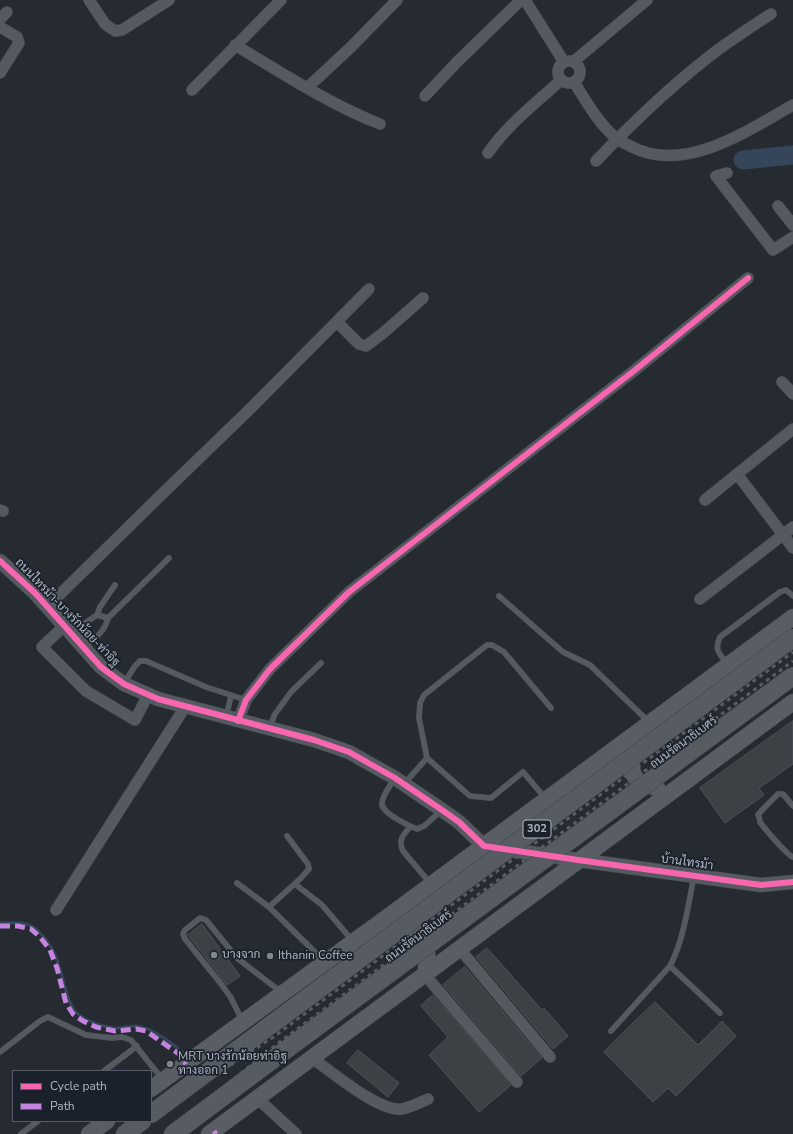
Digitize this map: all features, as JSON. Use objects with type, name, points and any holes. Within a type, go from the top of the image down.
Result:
[{"type":"main road","name":"302","points":[[157,1085],[354,942],[645,727],[727,664],[793,617]]},
{"type":"main road","name":"ถนนรัตนาธิเบศร์","points":[[152,1113],[793,638]]},
{"type":"main road","name":"ถนนรัตนาธิเบศร์","points":[[173,1134],[793,676]]},
{"type":"main road","points":[[209,1134],[793,702]]},
{"type":"main road","points":[[645,727],[633,747],[631,767],[635,778],[644,785],[660,788],[680,786]]},
{"type":"main road","points":[[386,918],[403,920],[416,930],[427,953],[425,974]]},
{"type":"main road","points":[[89,1134],[104,1122]]},
{"type":"main road","points":[[125,1134],[141,1122]]},
{"type":"street","points":[[89,0],[105,24],[115,31],[122,30],[169,0]]},
{"type":"street","points":[[192,90],[281,0]]},
{"type":"street","points":[[308,87],[351,47],[397,0]]},
{"type":"street","points":[[425,96],[457,62],[521,0]]},
{"type":"street","points":[[525,0],[569,62],[578,64],[580,74],[578,79],[574,82],[565,82],[561,80],[558,75],[560,66],[569,62],[647,0]]},
{"type":"street","points":[[596,161],[659,99],[692,70],[723,46],[771,14]]},
{"type":"street","points":[[0,27],[17,37],[18,43],[0,73]]},
{"type":"street","points":[[235,46],[358,115],[380,124]]},
{"type":"street","points":[[488,152],[497,139],[507,129],[561,80]]},
{"type":"street","points":[[574,82],[602,124],[617,139],[638,150],[668,156],[703,150],[725,142],[793,105]]},
{"type":"street","points":[[727,173],[716,176],[773,250],[793,237]]},
{"type":"street","points":[[778,206],[793,225]]},
{"type":"street","points":[[232,719],[270,669],[349,592],[635,370],[748,278]]},
{"type":"street","points":[[48,606],[251,408],[369,289]]},
{"type":"street","points":[[337,322],[359,344],[366,346],[423,298]]},
{"type":"street","points":[[782,382],[793,394]]},
{"type":"street","points":[[705,500],[793,429]]},
{"type":"street","points":[[737,474],[793,548]]},
{"type":"street","points":[[700,599],[793,527]]},
{"type":"street","name":"ถนนไทรม้า-บางรักน้อย-ท่าอิฐ","points":[[0,561],[48,606],[83,648],[101,666],[124,684],[148,695],[185,707],[314,740],[349,752],[399,781],[442,810],[459,822],[484,846]]},
{"type":"street","points":[[68,629],[42,647],[86,692],[135,720],[148,695]]},
{"type":"street","points":[[56,910],[185,707]]},
{"type":"street","name":"302","points":[[484,846],[578,860]]},
{"type":"street","name":"บ้านไทรม้า","points":[[578,860],[761,885],[793,882]]},
{"type":"street","points":[[459,948],[550,1057]]},
{"type":"street","points":[[425,974],[517,1082]]},
{"type":"street","points":[[312,1058],[363,1095],[377,1103],[402,1109],[428,1099]]},
{"type":"street","points":[[257,1098],[296,1134]]},
{"type":"lane","points":[[83,648],[102,632],[106,626],[108,618],[169,558]]},
{"type":"lane","points":[[97,615],[100,607],[115,585]]},
{"type":"lane","points":[[727,664],[717,651],[717,644],[720,637],[780,592],[786,590],[793,596]]},
{"type":"lane","points":[[499,596],[563,652],[590,665],[645,727]]},
{"type":"lane","points":[[68,629],[97,615],[108,618]]},
{"type":"lane","points":[[546,799],[523,772],[491,798],[470,796],[427,758],[420,718],[420,704],[424,695],[487,645],[492,645],[504,652],[552,708]]},
{"type":"lane","points":[[124,684],[135,666],[140,661],[146,661],[231,696],[246,700]]},
{"type":"lane","points":[[269,728],[275,714],[291,692],[321,663]]},
{"type":"lane","points":[[231,696],[232,719]]},
{"type":"lane","points":[[427,758],[399,781],[383,799],[382,804],[384,810],[410,827],[417,829],[442,810]]},
{"type":"lane","points":[[793,806],[783,794],[778,794],[758,815],[760,821],[769,832],[790,857],[793,857]]},
{"type":"lane","points":[[410,827],[402,836],[402,847],[431,885]]},
{"type":"lane","points":[[269,907],[295,884],[309,869],[308,864],[287,836]]},
{"type":"lane","points":[[611,1031],[670,966],[676,954],[682,934],[694,875]]},
{"type":"lane","points":[[237,883],[269,907],[326,962]]},
{"type":"lane","points":[[295,884],[322,905],[354,942]]},
{"type":"lane","points":[[243,1022],[231,998],[222,985],[185,939],[183,934],[185,930],[200,918],[206,920],[237,958],[283,993]]},
{"type":"lane","points":[[670,966],[720,1013]]},
{"type":"lane","points":[[0,1052],[40,1021],[48,1017],[86,1035],[112,1038],[122,1037],[131,1040],[137,1046],[149,1070]]},
{"type":"lane","points":[[105,1070],[137,1046]]},
{"type":"lane","points":[[152,1075],[157,1085]]},
{"type":"lane","points":[[21,1134],[37,1122]]},
{"type":"building","points":[[793,721],[793,764],[759,788],[764,795],[725,823],[700,788]]},
{"type":"building","name":"บางจาก","points":[[202,924],[240,976],[227,985],[188,935]]},
{"type":"building","points":[[487,948],[542,1010],[544,1008],[568,1036],[553,1049],[476,957]]},
{"type":"building","points":[[465,967],[542,1058],[521,1076],[443,985]]},
{"type":"building","points":[[433,995],[511,1085],[479,1112],[429,1055],[448,1037],[421,1006]]},
{"type":"building","points":[[655,1002],[698,1045],[722,1021],[736,1036],[676,1096],[668,1088],[653,1102],[604,1052]]},
{"type":"building","points":[[358,1050],[399,1083],[388,1097],[347,1063]]},
{"type":"waterway","points":[[743,160],[793,155]]},
{"type":"waterway","points":[[0,923],[29,925],[36,929],[45,938],[56,957],[70,1002],[76,1012],[80,1015],[94,1023],[115,1028],[136,1026],[142,1027],[156,1033],[171,1043],[187,1058]]},
{"type":"railway","points":[[152,1118],[272,1038],[793,652]]},
{"type":"railway","points":[[166,1134],[277,1044],[793,661]]},
{"type":"railway","points":[[130,1134],[147,1122]]},
{"type":"marked path","points":[[0,926],[18,926],[31,929],[40,937],[50,950],[57,968],[66,1003],[73,1014],[96,1027],[115,1031],[136,1029],[146,1031],[179,1054],[186,1064]]},
{"type":"cycle path","points":[[238,721],[246,700],[270,669],[349,592],[635,370],[748,278]]},
{"type":"cycle path","points":[[0,561],[35,593],[101,667],[124,684],[158,699],[314,740],[349,752],[395,778],[442,810],[459,822],[484,846],[761,885],[793,882]]},
{"type":"place","name":"บางจาก","points":[[214,955]]},
{"type":"place","name":"Ithanin Coffee","points":[[270,956]]},
{"type":"place","name":"MRT บางรักน้อยท่าอิฐ ทางออก 1","points":[[170,1064]]}]
